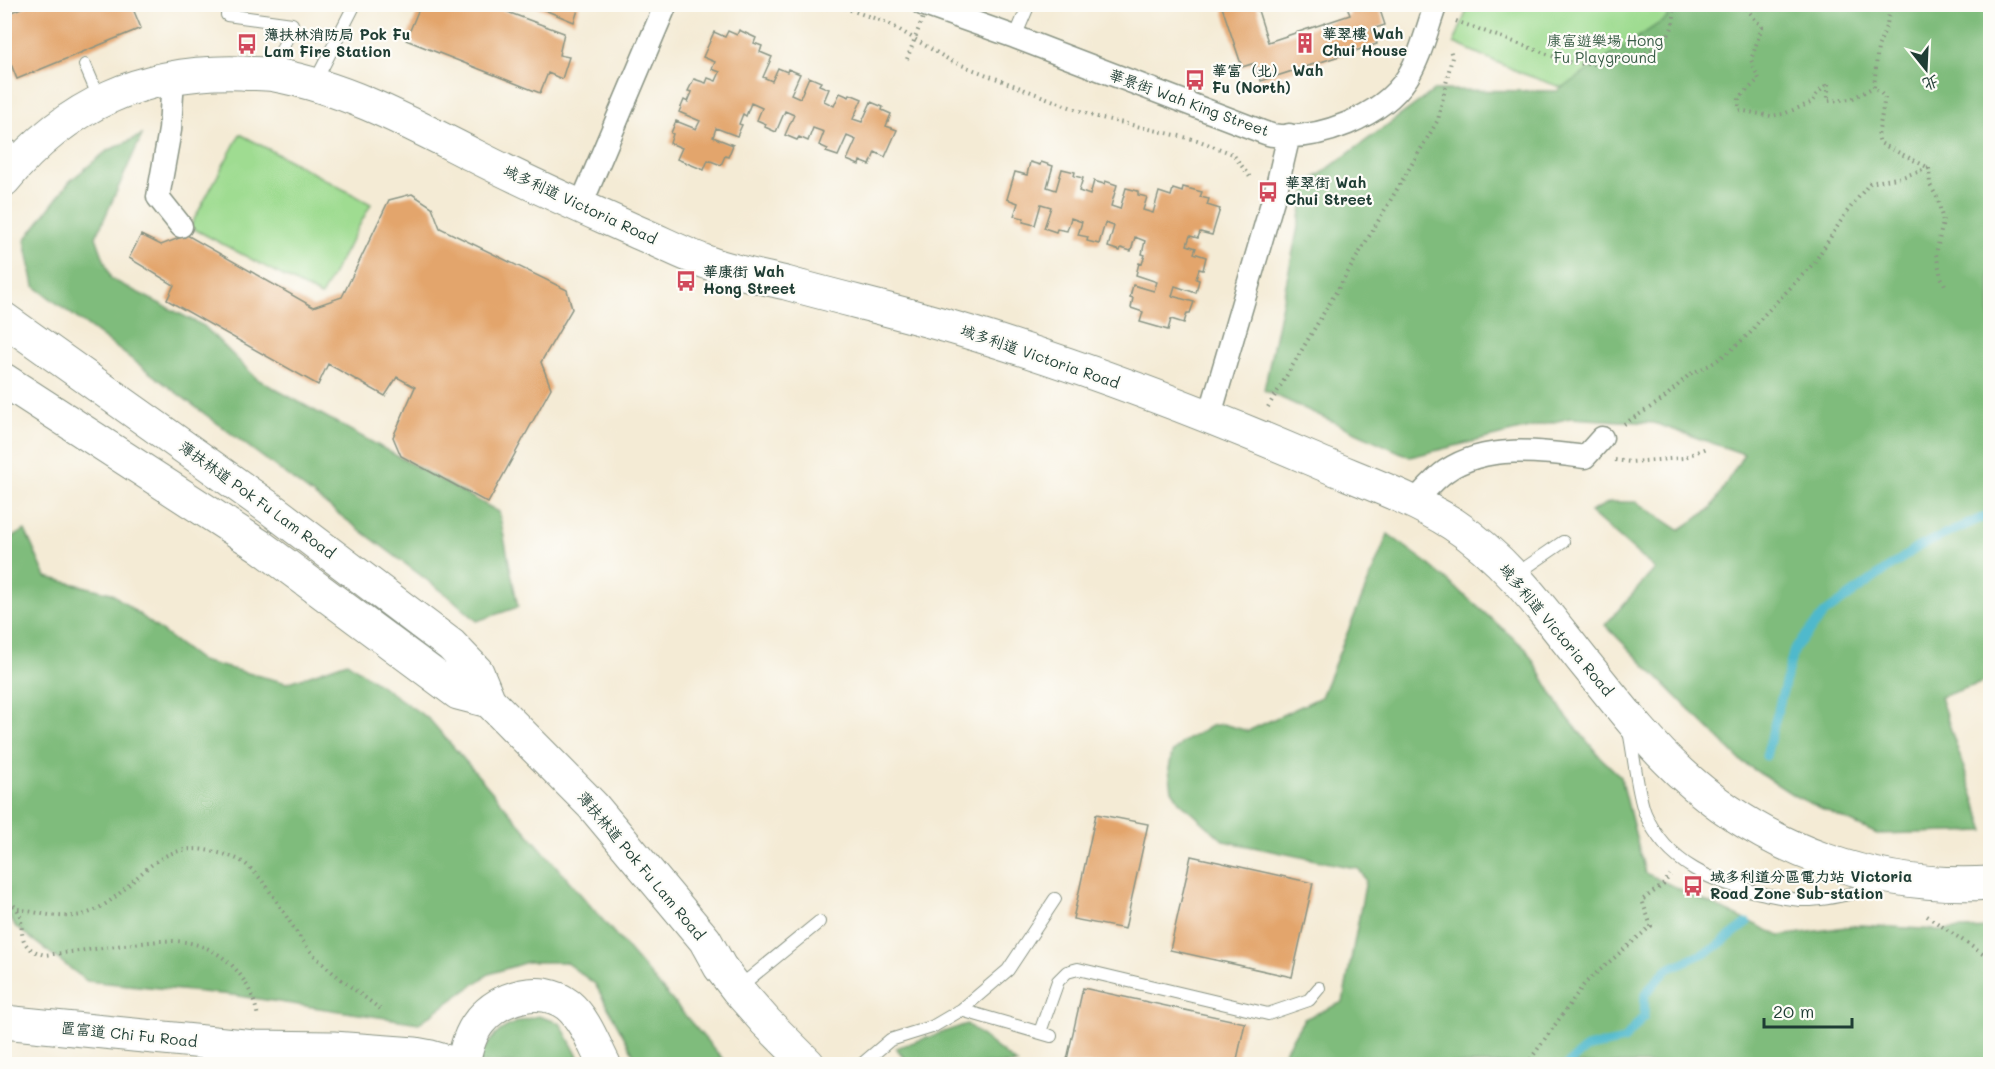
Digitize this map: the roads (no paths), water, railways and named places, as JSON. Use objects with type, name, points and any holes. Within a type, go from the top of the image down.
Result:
[{"type":"main road","name":"域多利道 Victoria Road","points":[[11,160],[68,119],[100,101],[133,86],[173,76],[209,72],[273,75],[343,93],[523,181],[708,263],[970,332],[1210,415],[1434,513],[1472,537],[1514,576],[1626,715],[1677,770],[1731,813],[1797,850],[1832,863],[1879,876],[1908,881],[1963,885],[1990,883]]},
{"type":"main road","name":"薄扶林道 Pok Fu Lam Road","points":[[4,319],[271,509],[451,645],[477,672],[489,701],[593,806],[705,940],[720,967],[737,989],[765,1022],[808,1065]]},
{"type":"main road","points":[[4,380],[260,546],[458,693],[489,701]]},
{"type":"main road","points":[[463,1065],[470,1037],[479,1022],[506,1001],[537,994],[561,1000],[570,1007],[584,1025],[604,1065]]},
{"type":"main road","name":"置富道 Chi Fu Road","points":[[4,1022],[255,1037],[333,1048],[431,1057],[455,1065]]},
{"type":"main road","name":"置富道 Chi Fu Road","points":[[255,1037],[332,1065]]},
{"type":"street","points":[[580,207],[666,4]]},
{"type":"street","name":"華景街 Wah King Street","points":[[922,4],[1272,135],[1315,133],[1367,114],[1382,105],[1402,86],[1413,67],[1436,4]]},
{"type":"street","points":[[173,76],[170,130],[158,197],[181,226]]},
{"type":"street","points":[[1210,415],[1276,186],[1288,135]]},
{"type":"street","points":[[1413,503],[1444,472],[1457,464],[1484,455],[1548,452],[1585,457],[1602,438]]},
{"type":"lane","points":[[314,85],[355,4]]},
{"type":"lane","points":[[1015,37],[1029,4]]},
{"type":"lane","points":[[227,15],[292,24],[273,75]]},
{"type":"lane","points":[[85,65],[100,101]]},
{"type":"lane","points":[[1514,576],[1563,542]]},
{"type":"lane","points":[[1626,715],[1644,810],[1652,827],[1662,841],[1686,864],[1702,874],[1743,889],[1810,900],[1908,881]]},
{"type":"lane","points":[[862,1065],[890,1040],[932,1027],[962,1010],[1008,970],[1055,899]]},
{"type":"lane","points":[[737,989],[819,922]]},
{"type":"lane","points":[[962,1010],[1045,1034],[1058,981],[1067,972],[1078,969],[1268,1014],[1309,1000],[1319,988]]},
{"type":"waterway","points":[[1766,756],[1794,649],[1825,613],[1918,547],[1990,514]]},
{"type":"waterway","points":[[1568,1064],[1586,1048],[1624,1040],[1644,1016],[1645,994],[1666,970],[1713,949],[1747,923]]},
{"type":"place","name":"華翠樓 Wah Chui House","points":[[1305,43]]},
{"type":"place","name":"薄扶林消防局 Pok Fu Lam Fire Station","points":[[247,44]]},
{"type":"place","name":"華富（北） Wah Fu (North)","points":[[1195,80]]},
{"type":"place","name":"華翠街 Wah Chui Street","points":[[1268,192]]},
{"type":"place","name":"華康街 Wah Hong Street","points":[[686,281]]},
{"type":"place","name":"域多利道分區電力站 Victoria Road Zone Sub-station","points":[[1693,886]]},
{"type":"park label","name":"康富遊樂場 Hong Fu Playground","points":[[1605,50]]}]
